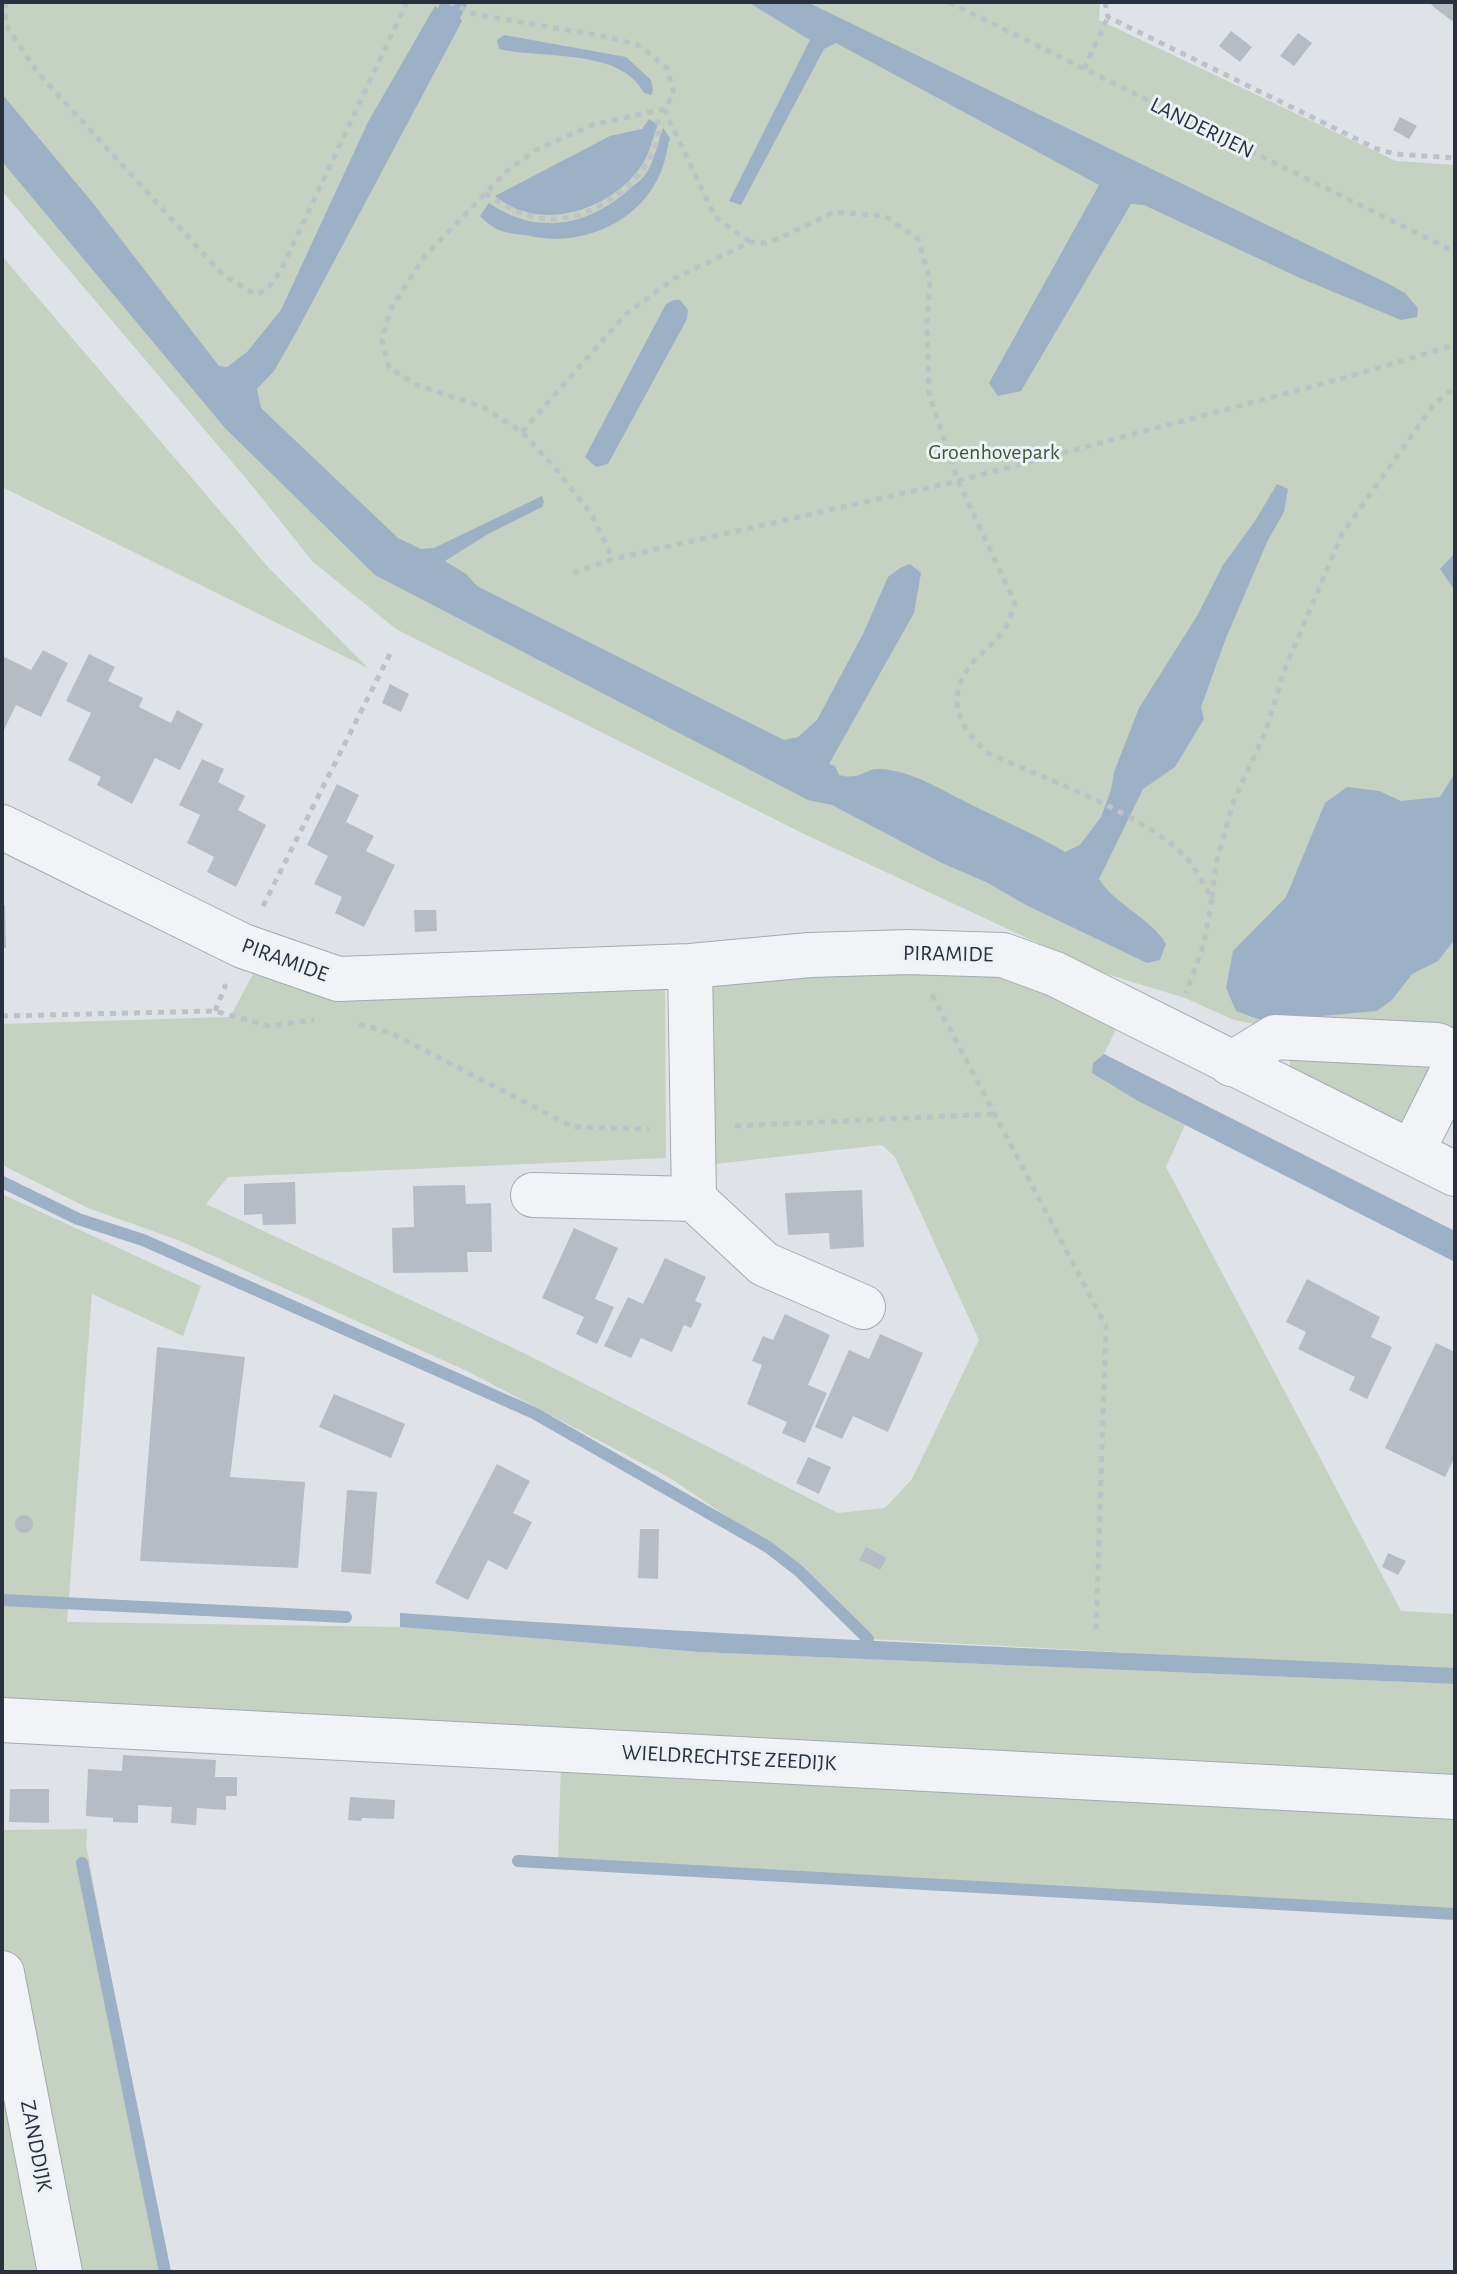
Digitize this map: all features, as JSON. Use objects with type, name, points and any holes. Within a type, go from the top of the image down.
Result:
[{"type":"street","name":"PIRAMIDE","points":[[2,827],[243,946],[338,979],[690,966],[810,955],[908,952],[1003,955],[1055,974],[1455,1174]]},
{"type":"street","points":[[690,966],[694,1199]]},
{"type":"street","points":[[1231,1064],[1275,1037],[1437,1045],[1455,1054]]},
{"type":"street","points":[[1412,1152],[1455,1066]]},
{"type":"street","points":[[533,1195],[694,1199],[764,1264],[863,1307]]},
{"type":"street","name":"WIELDRECHTSE ZEEDIJK","points":[[2,1720],[1455,1797]]},
{"type":"street","name":"ZANDDIJK","points":[[2,1973],[60,2272]]},
{"type":"path","points":[[6,2],[5,23],[37,72],[223,275],[256,295],[268,288],[280,272],[407,2]]},
{"type":"path","points":[[449,2],[474,14],[638,45],[667,68],[674,94],[664,109],[592,125],[536,150],[508,170],[424,257],[390,310],[382,340],[389,368],[417,385],[483,407],[522,432],[592,515],[613,559]]},
{"type":"path","name":"LANDERIJEN","points":[[949,2],[1455,252]]},
{"type":"path","points":[[1084,69],[1108,17],[1105,2]]},
{"type":"path","points":[[1108,17],[1377,149],[1396,154],[1455,158]]},
{"type":"path","points":[[664,109],[715,217],[751,242]]},
{"type":"path","points":[[485,193],[514,212],[547,219],[575,218],[619,194],[647,162],[659,125],[656,113]]},
{"type":"path","points":[[522,432],[625,315],[675,278],[751,242],[766,243],[780,238],[834,212],[885,216],[918,239],[930,280],[927,323],[929,394],[958,481],[1015,603],[1007,625],[997,640],[969,666],[957,689],[957,707],[963,725],[972,740],[988,753],[1099,803],[1158,835],[1188,861],[1212,898]]},
{"type":"path","points":[[573,573],[613,559],[958,481],[1455,345]]},
{"type":"path","points":[[1182,1006],[1204,944],[1216,863],[1234,800],[1266,731],[1284,671],[1342,534],[1434,404],[1455,387]]},
{"type":"path","points":[[243,946],[392,650]]},
{"type":"path","points":[[908,952],[1106,1326],[1096,1629]]},
{"type":"path","points":[[2,1016],[215,1011],[269,1026],[322,1019]]},
{"type":"path","points":[[351,1021],[391,1033],[573,1127],[693,1128],[995,1114]]},
{"type":"green space","name":"Groenhovepark","points":[[2,2],[1100,2],[1099,20],[1396,161],[1455,165],[1455,1050],[1234,1020],[1185,998],[1100,972],[804,834],[396,629],[313,562],[2,191]]},
{"type":"green space","points":[[2,256],[268,567],[368,668],[2,487]]},
{"type":"green space","points":[[992,972],[1031,983],[1118,1025],[1104,1054],[1093,1063],[1138,1101],[1185,1125],[1166,1167],[1401,1611],[1455,1614],[1455,1670],[871,1639],[800,1566],[670,1478],[469,1372],[178,1240],[88,1208],[2,1165],[2,1024],[230,1017],[253,974],[344,998],[665,989],[666,1158],[228,1177],[206,1204],[524,1353],[838,1513],[885,1508],[912,1479],[979,1340],[895,1157],[882,1145],[706,1165],[698,991],[736,978]]},
{"type":"green space","points":[[1290,1054],[1431,1064],[1431,1080],[1402,1124],[1290,1067]]},
{"type":"green space","points":[[2,1194],[201,1286],[183,1336],[92,1294],[67,1622],[400,1627],[699,1652],[1455,1684],[1455,1777],[2,1701]]},
{"type":"green space","points":[[561,1763],[1455,1811],[1455,1913],[558,1859]]},
{"type":"green space","points":[[87,1829],[86,1844],[165,2272],[2,2272],[2,1830]]},
{"type":"water","points":[[441,2],[468,2],[460,18],[462,21],[298,329],[274,371],[257,389],[261,408],[398,538],[421,549],[434,548],[542,496],[542,507],[488,534],[445,561],[466,574],[477,586],[784,740],[798,737],[817,720],[864,632],[888,577],[910,564],[921,573],[914,613],[829,764],[835,766],[839,775],[857,775],[880,769],[914,777],[1065,852],[1080,845],[1101,817],[1114,772],[1139,708],[1197,616],[1223,565],[1277,484],[1288,489],[1284,512],[1267,542],[1226,638],[1201,707],[1204,719],[1175,767],[1143,789],[1099,879],[1114,897],[1142,919],[1166,944],[1160,960],[1147,963],[942,863],[832,805],[808,800],[375,575],[225,428],[2,160],[2,94],[92,202],[219,366],[227,367],[247,352],[281,310],[368,122],[435,6],[438,8]]},
{"type":"water","points":[[748,2],[807,2],[1387,283],[1405,293],[1418,308],[1417,317],[1401,320],[1300,278],[1144,205],[1131,204],[1021,391],[998,396],[989,383],[1099,185],[836,43],[824,49],[741,205],[729,201],[810,40]]},
{"type":"water","points":[[504,35],[626,57],[651,80],[653,91],[651,95],[644,93],[633,79],[599,62],[499,49],[497,40]]},
{"type":"water","points":[[649,119],[658,124],[642,165],[629,181],[594,205],[574,212],[533,214],[495,196],[610,136],[642,129]]},
{"type":"water","points":[[663,128],[670,138],[662,170],[638,206],[606,228],[569,238],[549,239],[502,231],[480,216],[489,203],[524,220],[542,223],[560,223],[594,213],[611,204],[643,177],[653,159]]},
{"type":"water","points":[[680,300],[688,310],[687,319],[608,464],[596,467],[585,457],[666,304]]},
{"type":"water","points":[[1455,553],[1455,591],[1440,569]]},
{"type":"water","points":[[1455,773],[1455,939],[1438,961],[1412,974],[1392,1000],[1377,1011],[1258,1019],[1236,1011],[1226,988],[1233,951],[1286,897],[1325,803],[1347,787],[1379,791],[1401,801],[1440,797]]},
{"type":"water","points":[[1104,1054],[1455,1231],[1455,1262],[1138,1101],[1092,1073],[1093,1063]]},
{"type":"water","points":[[400,1613],[796,1637],[1455,1668],[1455,1684],[699,1652],[400,1627]]},
{"type":"building","points":[[1434,2],[1455,2],[1452,21],[1431,5]]},
{"type":"building","points":[[1231,31],[1252,47],[1240,62],[1219,46]]},
{"type":"building","points":[[1298,33],[1312,43],[1294,66],[1280,56]]},
{"type":"building","points":[[1400,117],[1417,126],[1409,139],[1393,130]]},
{"type":"building","points":[[43,650],[68,663],[41,717],[16,705],[2,734],[2,656],[31,670]]},
{"type":"building","points":[[89,654],[115,667],[108,681],[143,698],[139,707],[171,723],[177,710],[203,724],[180,770],[155,758],[132,804],[97,785],[101,777],[68,760],[91,713],[66,701]]},
{"type":"building","points":[[390,684],[409,694],[401,712],[382,703]]},
{"type":"building","points":[[202,759],[224,769],[218,782],[245,796],[238,810],[266,825],[236,887],[207,872],[214,857],[187,843],[200,815],[179,805]]},
{"type":"building","points":[[337,784],[359,795],[346,822],[374,836],[366,851],[395,865],[364,927],[335,913],[342,897],[314,884],[328,856],[307,845]]},
{"type":"building","points":[[2,905],[5,905],[6,948],[2,948]]},
{"type":"building","points":[[414,910],[436,910],[437,931],[415,932]]},
{"type":"building","points":[[295,1182],[296,1224],[263,1225],[262,1214],[244,1215],[244,1184]]},
{"type":"building","points":[[465,1185],[466,1204],[491,1203],[492,1252],[467,1252],[468,1272],[393,1273],[392,1228],[414,1227],[413,1186]]},
{"type":"building","points":[[862,1190],[864,1247],[830,1249],[829,1233],[788,1235],[785,1193]]},
{"type":"building","points":[[574,1228],[618,1248],[595,1299],[614,1307],[597,1344],[576,1334],[584,1317],[542,1298]]},
{"type":"building","points":[[665,1258],[706,1277],[695,1301],[702,1304],[691,1328],[684,1325],[672,1352],[641,1338],[631,1358],[604,1346],[628,1297],[643,1304]]},
{"type":"building","points":[[1307,1279],[1380,1317],[1371,1337],[1392,1347],[1367,1399],[1349,1390],[1355,1377],[1298,1349],[1306,1332],[1286,1322]]},
{"type":"building","points":[[785,1314],[830,1335],[808,1385],[827,1393],[805,1443],[782,1433],[787,1422],[747,1404],[762,1365],[752,1361],[763,1336],[773,1340]]},
{"type":"building","points":[[880,1334],[923,1353],[888,1432],[853,1416],[842,1439],[815,1427],[849,1350],[869,1359]]},
{"type":"building","points":[[1436,1343],[1455,1352],[1455,1457],[1445,1477],[1385,1448]]},
{"type":"building","points":[[157,1347],[245,1357],[230,1477],[305,1482],[298,1568],[140,1561]]},
{"type":"building","points":[[334,1394],[405,1424],[391,1458],[319,1427]]},
{"type":"building","points":[[808,1457],[831,1467],[819,1494],[796,1483]]},
{"type":"building","points":[[497,1464],[530,1481],[513,1513],[532,1522],[507,1570],[488,1560],[468,1600],[435,1583]]},
{"type":"building","points":[[347,1490],[377,1492],[371,1574],[341,1572]]},
{"type":"building","points":[[24,1515],[33,1524],[24,1533],[15,1524]]},
{"type":"building","points":[[640,1529],[659,1529],[658,1579],[638,1578]]},
{"type":"building","points":[[866,1547],[887,1558],[880,1570],[859,1560]]},
{"type":"building","points":[[1388,1553],[1406,1561],[1398,1575],[1382,1567]]},
{"type":"building","points":[[123,1755],[216,1760],[215,1777],[237,1777],[237,1796],[226,1796],[226,1810],[197,1808],[196,1825],[171,1823],[172,1807],[138,1805],[138,1823],[86,1816],[88,1769],[122,1771]]},
{"type":"building","points":[[10,1789],[49,1789],[49,1823],[9,1822]]},
{"type":"building","points":[[350,1797],[395,1800],[394,1819],[348,1820]]},
{"type":"waterway","points":[[2,1182],[78,1219],[143,1240],[534,1413],[768,1547],[799,1571],[868,1639]]},
{"type":"waterway","points":[[2,1600],[346,1617]]},
{"type":"waterway","points":[[518,1861],[1455,1914]]},
{"type":"waterway","points":[[82,1863],[165,2272]]}]
